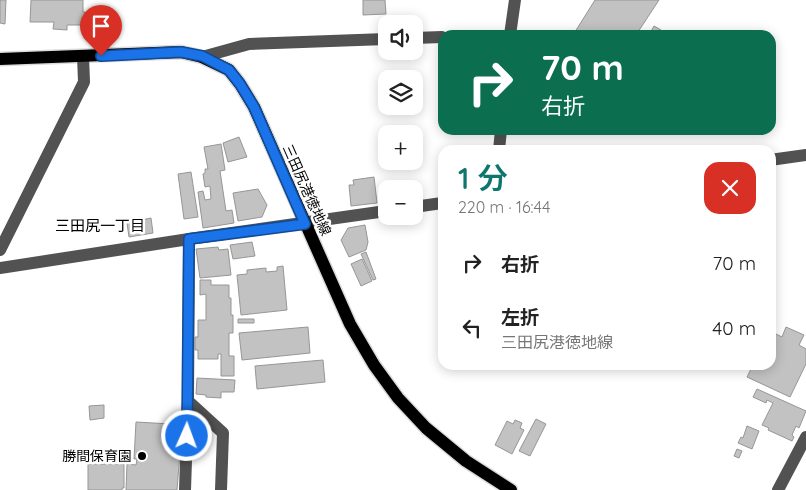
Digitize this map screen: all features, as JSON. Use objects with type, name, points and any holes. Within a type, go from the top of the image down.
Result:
[{"type":"main road","name":"三田尻港徳地線","points":[[0,59],[181,52],[202,56],[229,70],[254,107],[350,324],[374,365],[398,398],[426,428],[466,461],[511,490]]},
{"type":"street","points":[[511,30],[515,0]]},
{"type":"street","points":[[423,38],[438,37]]},
{"type":"street","points":[[202,56],[249,44],[378,39]]},
{"type":"street","points":[[0,250],[84,82],[83,56]]},
{"type":"street","points":[[776,159],[806,155]]},
{"type":"street","points":[[423,206],[438,204]]},
{"type":"street","points":[[0,268],[189,239],[378,213]]},
{"type":"street","points":[[185,490],[188,401],[189,239]]},
{"type":"street","points":[[188,401],[223,433],[221,490]]},
{"type":"street","points":[[778,490],[806,437]]},
{"type":"building","points":[[0,0],[6,0],[5,24],[0,23]]},
{"type":"building","points":[[31,0],[83,0],[85,25],[67,25],[67,30],[53,29],[54,22],[30,22]]},
{"type":"building","points":[[363,0],[385,0],[386,14],[363,15]]},
{"type":"building","points":[[595,0],[659,0],[639,30],[576,30]]},
{"type":"building","points":[[654,26],[661,30],[652,30]]},
{"type":"building","points":[[239,137],[247,157],[228,162],[223,143]]},
{"type":"building","points":[[221,144],[225,170],[220,171],[226,211],[232,210],[234,223],[203,228],[198,192],[203,191],[205,200],[211,199],[210,186],[205,187],[203,174],[205,169],[208,169],[204,147]]},
{"type":"building","points":[[191,172],[198,217],[184,219],[178,174]]},
{"type":"building","points":[[374,177],[377,203],[351,206],[349,185],[354,185],[353,180]]},
{"type":"building","points":[[258,189],[267,205],[262,217],[238,221],[233,193]]},
{"type":"building","points":[[151,218],[153,233],[129,237],[127,223]]},
{"type":"building","points":[[365,225],[368,242],[366,250],[349,257],[341,240],[348,228]]},
{"type":"building","points":[[252,242],[255,256],[233,259],[230,245]]},
{"type":"building","points":[[218,247],[219,250],[228,249],[231,275],[200,278],[196,249]]},
{"type":"building","points":[[366,252],[376,279],[373,280],[361,254]]},
{"type":"building","points":[[362,259],[372,281],[361,286],[351,264]]},
{"type":"building","points":[[283,266],[287,310],[241,315],[237,275],[247,274],[247,270],[266,268],[266,272],[277,271],[277,267]]},
{"type":"building","points":[[200,280],[211,280],[211,285],[229,285],[233,333],[229,333],[229,356],[234,356],[234,376],[221,376],[221,354],[218,354],[218,359],[198,359],[198,350],[195,350],[195,337],[198,337],[198,320],[206,320],[206,294],[200,295]]},
{"type":"building","points":[[238,319],[254,319],[254,323],[238,323]]},
{"type":"building","points":[[308,327],[310,353],[242,360],[239,333]]},
{"type":"building","points":[[786,327],[804,335],[799,345],[806,349],[806,364],[790,397],[747,377],[750,370],[776,370],[776,334],[782,337]]},
{"type":"building","points":[[323,360],[325,382],[257,389],[255,366]]},
{"type":"building","points":[[197,378],[235,380],[234,392],[221,392],[221,398],[196,394]]},
{"type":"building","points":[[757,389],[806,411],[799,428],[796,426],[792,435],[794,437],[792,441],[768,430],[769,428],[762,425],[773,403],[767,400],[766,403],[753,397]]},
{"type":"building","points":[[104,405],[104,418],[90,420],[89,406]]},
{"type":"building","points":[[536,419],[546,424],[530,456],[519,451]]},
{"type":"building","points":[[515,420],[522,423],[520,428],[524,430],[512,454],[495,445],[507,421],[513,424]]},
{"type":"building","points":[[136,422],[171,424],[169,452],[180,453],[177,490],[126,490],[127,464],[136,465],[137,459],[134,459]]},
{"type":"building","points":[[747,426],[759,431],[752,449],[738,443],[741,437],[743,438]]},
{"type":"building","points":[[737,449],[742,451],[739,458],[734,456]]},
{"type":"building","points":[[88,464],[124,464],[124,488],[122,490],[88,490]]},
{"type":"place","name":"勝間保育園","points":[[142,456]]},
{"type":"district","name":"三田尻一丁目","points":[[100,226]]},
{"type":"route","points":[[101,56],[181,52],[202,56],[229,70],[254,107],[305,224],[189,239],[187,436]]}]
